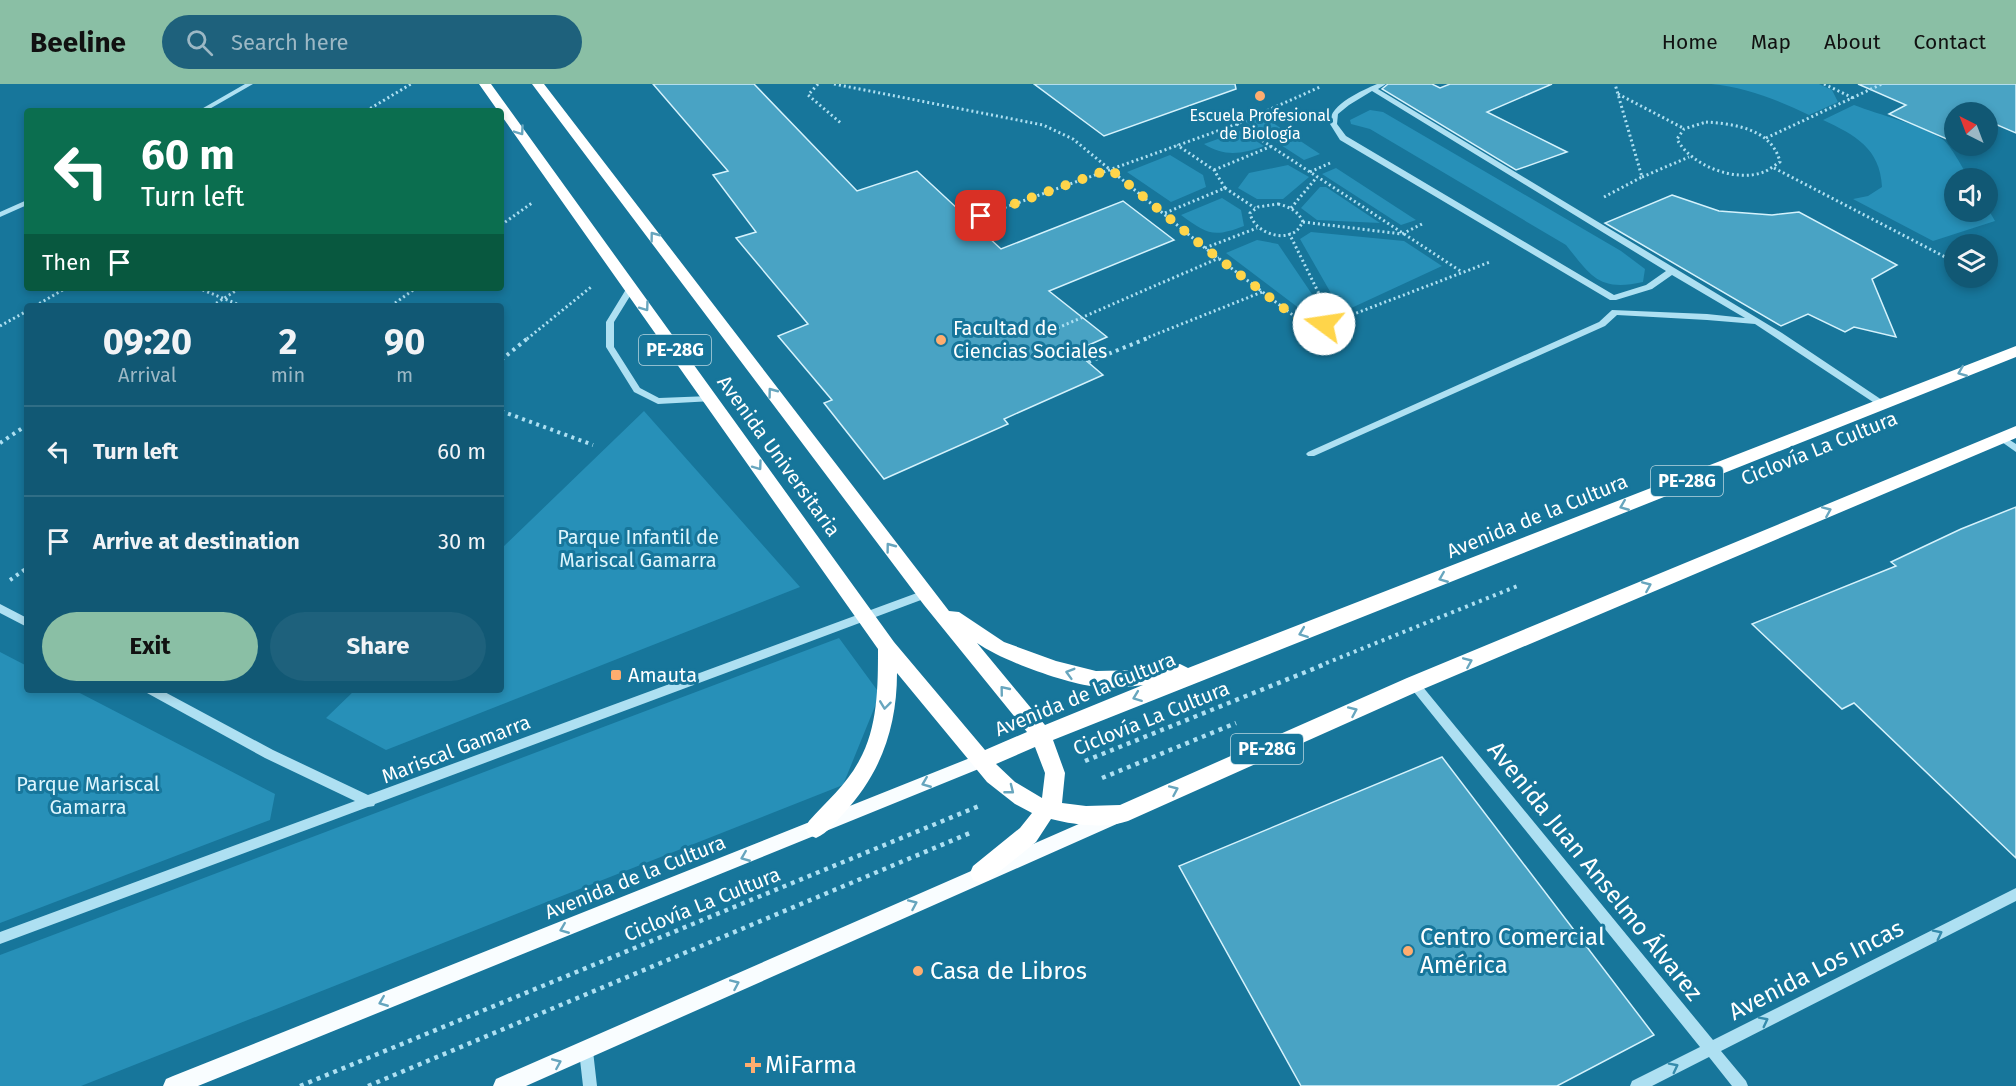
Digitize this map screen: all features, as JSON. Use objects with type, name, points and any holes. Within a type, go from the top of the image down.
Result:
[{"type":"highway","name":"Avenida Universitaria","points":[[538,84],[927,597],[1041,735],[1055,773]]},
{"type":"highway","name":"Avenida Universitaria","points":[[492,85],[616,267],[887,647],[980,761]]},
{"type":"highway","name":"Avenida de la Cultura","points":[[980,761],[2016,351]]},
{"type":"highway","name":"PE-28G","points":[[980,761],[1011,793],[1087,817],[1121,814],[1414,684],[2011,440]]},
{"type":"highway","points":[[927,597],[997,647],[1095,679],[1157,676],[1231,660]]},
{"type":"highway","points":[[816,828],[858,782],[873,752],[885,708],[888,678],[887,647]]},
{"type":"highway","points":[[981,873],[1028,835],[1051,804],[1055,773]]},
{"type":"main road","name":"Avenida de la Cultura","points":[[173,1086],[980,761]]},
{"type":"main road","points":[[503,1086],[586,1051],[981,873],[1121,814]]},
{"type":"street","points":[[206,108],[250,84]]},
{"type":"street","points":[[1311,454],[1602,324],[1615,312],[1616,305],[1613,298],[1343,138],[1336,131],[1333,116],[1372,88],[1383,84]]},
{"type":"street","points":[[1372,88],[1760,323],[1882,404]]},
{"type":"street","points":[[0,215],[24,203]]},
{"type":"street","points":[[1613,298],[1649,287],[1672,271]]},
{"type":"street","points":[[631,288],[610,322],[610,347],[637,390],[658,400],[710,399]]},
{"type":"street","points":[[1615,312],[1707,317],[1760,323]]},
{"type":"street","name":"Mariscal Gamarra","points":[[0,938],[370,802],[865,615],[927,597]]},
{"type":"street","points":[[0,608],[24,621]]},
{"type":"street","name":"Avenida Juan Anselmo Álvarez","points":[[1414,684],[1741,1086]]},
{"type":"street","points":[[157,693],[269,754],[370,802]]},
{"type":"street","name":"Avenida Los Incas","points":[[1637,1086],[2016,894]]},
{"type":"street","points":[[586,1051],[590,1086]]},
{"type":"path","points":[[371,108],[411,84]]},
{"type":"path","points":[[818,84],[808,95],[842,124]]},
{"type":"path","points":[[834,84],[1042,124],[1073,139],[1262,292],[1298,319],[1314,324],[1333,322],[1490,262]]},
{"type":"path","points":[[981,216],[1237,124],[1327,84]]},
{"type":"path","points":[[1615,84],[1642,177]]},
{"type":"path","points":[[1824,84],[1854,98]]},
{"type":"path","points":[[1766,138],[1882,84]]},
{"type":"path","points":[[1618,94],[1683,128]]},
{"type":"path","points":[[1706,122],[1722,123],[1753,131],[1766,138],[1780,154],[1780,162],[1774,168],[1750,174],[1717,170],[1689,157],[1680,149],[1676,141],[1677,134],[1683,128],[1706,122]]},
{"type":"path","points":[[1237,124],[1463,273]]},
{"type":"path","points":[[1177,145],[1214,170],[1225,188],[1255,208]]},
{"type":"path","points":[[1214,170],[1272,146]]},
{"type":"path","points":[[1576,212],[1642,177],[1689,157]]},
{"type":"path","points":[[1309,172],[1332,163]]},
{"type":"path","points":[[1774,168],[1944,257]]},
{"type":"path","points":[[1291,207],[1317,177]]},
{"type":"path","points":[[504,223],[558,184]]},
{"type":"path","points":[[1165,213],[1225,188]]},
{"type":"path","points":[[1266,205],[1291,207],[1300,213],[1302,227],[1289,233],[1273,234],[1258,228],[1250,220],[1255,208],[1266,205]]},
{"type":"path","points":[[1303,222],[1402,234],[1422,224]]},
{"type":"path","points":[[1205,248],[1258,228]]},
{"type":"path","points":[[1289,233],[1333,322]]},
{"type":"path","points":[[1053,330],[1219,258]]},
{"type":"path","points":[[504,358],[616,267]]},
{"type":"path","points":[[40,303],[61,291]]},
{"type":"path","points":[[206,291],[235,303]]},
{"type":"path","points":[[216,303],[235,291]]},
{"type":"path","points":[[395,303],[412,291]]},
{"type":"path","points":[[1088,362],[1262,292]]},
{"type":"path","points":[[0,326],[24,313]]},
{"type":"path","points":[[504,412],[593,445]]},
{"type":"path","points":[[0,442],[24,427]]},
{"type":"path","points":[[9,581],[24,570]]},
{"type":"path","name":"Ciclovía La Cultura","points":[[1055,773],[1530,581]]},
{"type":"path","name":"Ciclovía La Cultura","points":[[1051,804],[1242,720]]},
{"type":"path","name":"Ciclovía La Cultura","points":[[300,1086],[1011,793]]},
{"type":"path","name":"Ciclovía La Cultura","points":[[368,1086],[971,833]]},
{"type":"green space","points":[[1711,84],[1819,84],[1832,90],[1838,102],[1809,115],[1761,95]]},
{"type":"green space","points":[[1854,105],[1911,124],[1942,139],[1944,156],[1955,156],[1963,168],[1944,168],[1944,222],[1992,222],[1955,234],[1944,234],[1944,237],[1933,241],[1853,199],[1868,196],[1882,187],[1876,162],[1864,144],[1823,120]]},
{"type":"green space","points":[[1370,110],[1383,112],[1621,251],[1645,269],[1643,282],[1616,285],[1597,279],[1566,245],[1370,129],[1351,124],[1350,120]]},
{"type":"green space","points":[[1261,115],[1320,154],[1304,160],[1244,121]]},
{"type":"green space","points":[[1240,131],[1264,146],[1234,153],[1219,151],[1204,144]]},
{"type":"green space","points":[[1170,155],[1203,175],[1206,187],[1171,202],[1127,172]]},
{"type":"green space","points":[[1288,165],[1309,177],[1283,199],[1257,199],[1238,188],[1249,173]]},
{"type":"green space","points":[[1336,168],[1416,220],[1401,225],[1322,174]]},
{"type":"green space","points":[[1320,187],[1326,187],[1380,223],[1317,220],[1301,208]]},
{"type":"green space","points":[[1222,198],[1241,210],[1244,226],[1225,232],[1211,232],[1181,215]]},
{"type":"green space","points":[[1311,232],[1404,241],[1442,266],[1347,310],[1336,302],[1300,239]]},
{"type":"green space","points":[[1257,240],[1278,244],[1320,306],[1304,312],[1226,253]]},
{"type":"green space","name":"Parque Infantil de Mariscal Gamarra","points":[[644,411],[800,587],[386,750],[326,718],[352,693],[504,693],[504,546]]},
{"type":"green space","points":[[839,638],[880,694],[843,785],[81,1086],[0,1086],[0,955]]},
{"type":"green space","name":"Parque Mariscal Gamarra","points":[[0,652],[24,664],[24,693],[80,693],[275,794],[270,820],[0,923]]},
{"type":"building","points":[[653,84],[754,84],[857,191],[917,171],[1001,249],[1123,201],[1174,240],[1049,291],[1107,337],[1075,351],[1103,375],[1004,419],[1008,424],[884,479],[824,403],[832,400],[778,336],[808,324],[736,238],[756,232],[713,175],[728,171]]},
{"type":"building","points":[[1034,84],[1235,84],[1236,89],[1104,136]]},
{"type":"building","points":[[1388,84],[1432,84],[1440,88],[1450,84],[1552,84],[1487,112],[1567,152],[1516,170],[1382,89]]},
{"type":"building","points":[[1858,84],[2016,84],[2016,133],[1998,125],[1998,102],[1944,102],[1944,138],[1889,114],[1906,105]]},
{"type":"building","points":[[1672,195],[1719,211],[1772,215],[1799,212],[1897,265],[1872,279],[1896,337],[1854,327],[1845,332],[1808,314],[1781,326],[1605,223]]},
{"type":"building","points":[[2016,507],[2016,858],[1854,703],[1842,709],[1752,624],[1896,566],[1891,562],[1961,529]]},
{"type":"building","name":"Centro Comercial América","points":[[1442,757],[1654,1035],[1557,1086],[1301,1086],[1179,866]]},
{"type":"place","name":"Escuela Profesional de Biología","points":[[1260,96]]},
{"type":"place","name":"Facultad de Ciencias Sociales","points":[[941,340]]},
{"type":"place","name":"Amauta","points":[[616,675]]},
{"type":"place","name":"Centro Comercial América","points":[[1408,951]]},
{"type":"place","name":"Casa de Libros","points":[[918,971]]},
{"type":"place","name":"MiFarma","points":[[753,1065]]},
{"type":"route","points":[[981,216],[1110,169],[1205,248],[1298,319],[1314,324],[1324,324]]}]
